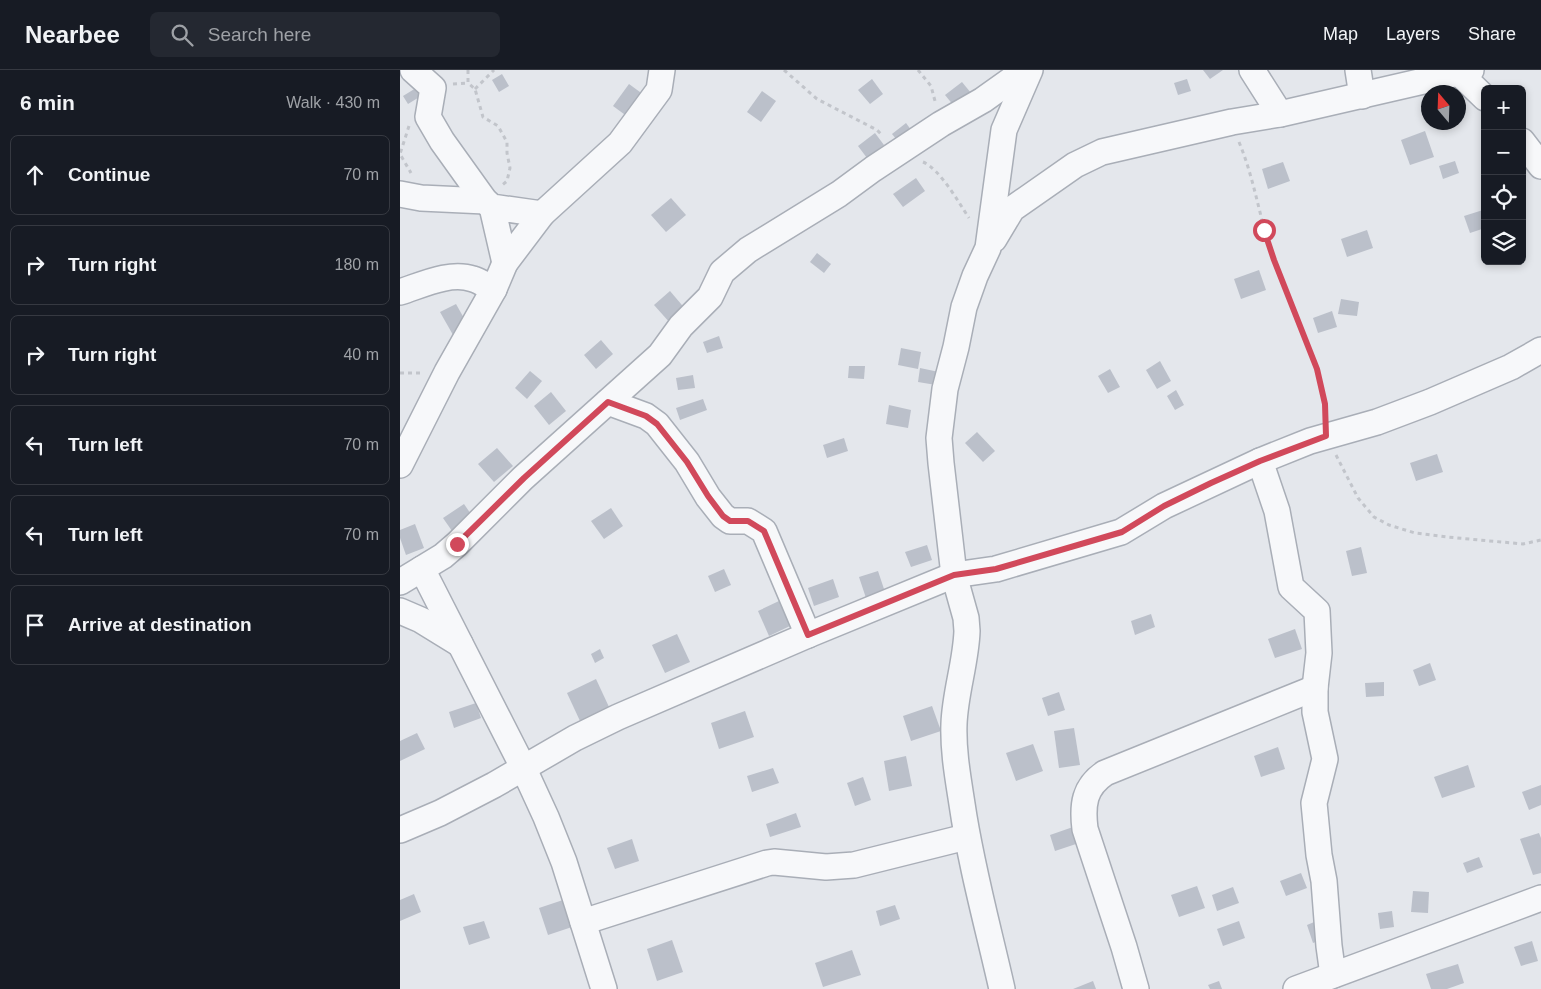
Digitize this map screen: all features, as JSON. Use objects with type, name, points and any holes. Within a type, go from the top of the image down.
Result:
[{"type":"street","points":[[413,70],[433,88],[428,117],[442,141],[488,204],[505,263]]},
{"type":"street","points":[[400,465],[447,372],[494,289],[505,263],[542,214],[620,143],[659,90],[662,70]]},
{"type":"street","points":[[400,582],[443,556],[457,544],[524,478],[660,355],[681,326],[710,297],[722,272],[748,250],[839,194],[941,124],[982,100],[1025,70]]},
{"type":"street","points":[[988,248],[1004,130],[1030,70]]},
{"type":"street","points":[[1252,70],[1280,114]]},
{"type":"street","points":[[1358,70],[1362,96]]},
{"type":"street","points":[[1379,70],[1404,85]]},
{"type":"street","points":[[1002,989],[966,836],[956,770],[954,726],[967,631],[966,618],[954,575],[941,463],[940,438],[945,389],[964,308],[975,276],[988,248],[1012,209],[1075,164],[1102,152],[1465,72],[1481,93]]},
{"type":"street","points":[[1526,146],[1541,166]]},
{"type":"street","points":[[400,194],[421,198],[488,204],[542,214]]},
{"type":"street","points":[[400,292],[445,278],[459,277],[472,278],[494,289]]},
{"type":"street","points":[[400,830],[440,813],[494,786],[523,767],[575,738],[618,717],[808,635],[954,575],[996,569],[1122,532],[1164,506],[1260,461],[1326,436],[1378,422],[1430,402],[1511,367],[1541,350]]},
{"type":"street","points":[[608,402],[646,416],[657,424],[687,462],[723,516],[730,521],[748,521],[764,531],[808,635]]},
{"type":"street","points":[[1260,461],[1277,511],[1291,587],[1317,611],[1318,653],[1315,712],[1325,759],[1314,803],[1333,975]]},
{"type":"street","points":[[422,569],[523,767],[564,862],[604,989]]},
{"type":"street","points":[[400,611],[422,620],[460,644]]},
{"type":"street","points":[[1136,989],[1085,828],[1083,812],[1086,793],[1095,779],[1105,773],[1315,688]]},
{"type":"street","points":[[583,922],[767,863],[826,867],[854,865],[966,836]]},
{"type":"street","points":[[1296,989],[1541,898]]},
{"type":"path","points":[[475,90],[494,70]]},
{"type":"path","points":[[918,70],[931,86],[941,124]]},
{"type":"path","points":[[1232,122],[1248,164],[1264,230],[1274,260],[1317,369],[1325,404],[1326,436],[1358,498],[1374,517],[1389,525],[1415,533],[1523,544],[1541,540]]},
{"type":"building","points":[[1203,70],[1223,70],[1210,79]]},
{"type":"building","points":[[502,74],[509,86],[499,92],[492,80]]},
{"type":"building","points":[[872,79],[883,94],[870,104],[858,90]]},
{"type":"building","points":[[1187,79],[1191,91],[1178,95],[1174,83]]},
{"type":"building","points":[[962,82],[971,93],[954,106],[945,95]]},
{"type":"building","points":[[629,84],[644,95],[628,117],[613,106]]},
{"type":"building","points":[[416,88],[421,96],[408,104],[403,96]]},
{"type":"building","points":[[762,91],[776,101],[761,122],[747,112]]},
{"type":"building","points":[[906,123],[914,134],[901,145],[892,134]]},
{"type":"building","points":[[1425,131],[1434,157],[1410,165],[1401,140]]},
{"type":"building","points":[[875,133],[884,145],[867,158],[858,146]]},
{"type":"building","points":[[1455,161],[1459,173],[1443,179],[1439,166]]},
{"type":"building","points":[[1283,162],[1290,181],[1268,189],[1262,169]]},
{"type":"building","points":[[916,178],[925,191],[903,207],[893,194]]},
{"type":"building","points":[[671,198],[686,215],[666,232],[651,215]]},
{"type":"building","points":[[1481,211],[1481,229],[1470,233],[1464,216]]},
{"type":"building","points":[[1367,230],[1373,248],[1347,257],[1341,239]]},
{"type":"building","points":[[817,253],[831,264],[824,273],[810,262]]},
{"type":"building","points":[[1259,270],[1266,290],[1241,299],[1234,279]]},
{"type":"building","points":[[670,291],[687,311],[671,324],[654,305]]},
{"type":"building","points":[[1341,299],[1359,302],[1357,316],[1338,314]]},
{"type":"building","points":[[456,304],[469,327],[453,335],[440,312]]},
{"type":"building","points":[[1332,311],[1337,327],[1318,333],[1313,318]]},
{"type":"building","points":[[719,336],[723,348],[707,353],[703,342]]},
{"type":"building","points":[[601,340],[613,354],[596,369],[584,355]]},
{"type":"building","points":[[901,348],[921,352],[918,369],[898,365]]},
{"type":"building","points":[[1160,361],[1171,381],[1157,389],[1146,370]]},
{"type":"building","points":[[849,366],[865,366],[864,379],[848,378]]},
{"type":"building","points":[[920,368],[939,372],[936,385],[918,382]]},
{"type":"building","points":[[1110,369],[1120,387],[1108,393],[1098,376]]},
{"type":"building","points":[[530,371],[542,381],[527,399],[515,388]]},
{"type":"building","points":[[693,375],[695,388],[678,390],[676,378]]},
{"type":"building","points":[[1176,390],[1184,405],[1175,410],[1167,396]]},
{"type":"building","points":[[551,392],[566,411],[549,425],[534,406]]},
{"type":"building","points":[[703,399],[707,410],[680,420],[676,408]]},
{"type":"building","points":[[889,405],[911,410],[908,428],[886,424]]},
{"type":"building","points":[[977,432],[995,451],[983,462],[965,443]]},
{"type":"building","points":[[844,438],[848,451],[827,458],[823,445]]},
{"type":"building","points":[[497,448],[513,466],[494,482],[478,464]]},
{"type":"building","points":[[1437,454],[1443,472],[1416,481],[1410,463]]},
{"type":"building","points":[[464,504],[473,517],[452,531],[443,518]]},
{"type":"building","points":[[611,508],[623,526],[604,539],[591,521]]},
{"type":"building","points":[[415,524],[424,548],[406,555],[400,538],[400,530]]},
{"type":"building","points":[[927,545],[932,560],[911,567],[905,552]]},
{"type":"building","points":[[1361,547],[1367,573],[1352,576],[1346,551]]},
{"type":"building","points":[[724,569],[731,585],[715,592],[708,576]]},
{"type":"building","points":[[878,571],[885,592],[866,598],[859,577]]},
{"type":"building","points":[[833,579],[839,597],[814,606],[808,588]]},
{"type":"building","points":[[779,601],[790,626],[769,636],[758,611]]},
{"type":"building","points":[[1151,614],[1155,627],[1135,635],[1131,621]]},
{"type":"building","points":[[1295,629],[1302,649],[1275,658],[1268,639]]},
{"type":"building","points":[[677,634],[690,662],[665,673],[652,645]]},
{"type":"building","points":[[600,649],[604,658],[595,663],[591,654]]},
{"type":"building","points":[[1430,663],[1436,680],[1419,686],[1413,670]]},
{"type":"building","points":[[596,679],[609,707],[580,721],[567,693]]},
{"type":"building","points":[[1384,682],[1384,696],[1366,697],[1365,683]]},
{"type":"building","points":[[1059,692],[1065,710],[1048,716],[1042,698]]},
{"type":"building","points":[[476,703],[481,718],[454,728],[449,712]]},
{"type":"building","points":[[932,706],[941,731],[911,741],[903,716]]},
{"type":"building","points":[[745,711],[754,737],[719,749],[711,723]]},
{"type":"building","points":[[1074,728],[1080,765],[1059,768],[1054,731]]},
{"type":"building","points":[[417,733],[425,749],[400,761],[400,741]]},
{"type":"building","points":[[1033,744],[1043,771],[1016,781],[1006,753]]},
{"type":"building","points":[[1278,747],[1285,769],[1261,777],[1254,756]]},
{"type":"building","points":[[906,756],[912,786],[889,791],[884,761]]},
{"type":"building","points":[[1468,765],[1475,787],[1442,798],[1434,777]]},
{"type":"building","points":[[773,768],[779,783],[752,792],[747,776]]},
{"type":"building","points":[[863,777],[871,800],[855,806],[847,783]]},
{"type":"building","points":[[1541,785],[1541,805],[1529,810],[1522,792]]},
{"type":"building","points":[[796,813],[801,827],[770,837],[766,824]]},
{"type":"building","points":[[1073,827],[1079,843],[1055,851],[1050,835]]},
{"type":"building","points":[[1539,833],[1541,838],[1541,873],[1533,875],[1520,839]]},
{"type":"building","points":[[632,839],[639,861],[615,869],[607,848]]},
{"type":"building","points":[[1479,857],[1483,867],[1467,873],[1463,863]]},
{"type":"building","points":[[1301,873],[1307,888],[1286,896],[1280,881]]},
{"type":"building","points":[[1197,886],[1205,908],[1179,917],[1171,895]]},
{"type":"building","points":[[1233,887],[1239,903],[1217,911],[1212,895]]},
{"type":"building","points":[[1413,891],[1429,892],[1428,913],[1411,912]]},
{"type":"building","points":[[414,894],[421,912],[400,921],[400,900]]},
{"type":"building","points":[[563,900],[572,927],[548,935],[539,908]]},
{"type":"building","points":[[895,905],[900,919],[880,926],[876,911]]},
{"type":"building","points":[[1392,911],[1394,927],[1380,929],[1378,913]]},
{"type":"building","points":[[1319,920],[1326,938],[1313,943],[1307,925]]},
{"type":"building","points":[[484,921],[490,938],[469,945],[463,927]]},
{"type":"building","points":[[1239,921],[1245,938],[1223,946],[1217,929]]},
{"type":"building","points":[[672,940],[683,972],[657,981],[647,949]]},
{"type":"building","points":[[1532,941],[1538,961],[1521,966],[1514,947]]},
{"type":"building","points":[[852,950],[861,975],[823,987],[815,963]]},
{"type":"building","points":[[1458,964],[1464,983],[1447,989],[1431,989],[1426,974]]},
{"type":"building","points":[[1093,981],[1096,989],[1073,989]]},
{"type":"building","points":[[1219,981],[1222,989],[1210,989],[1208,985]]},
{"type":"route","points":[[457,544],[524,478],[608,402],[646,416],[657,424],[687,462],[723,516],[730,521],[748,521],[764,531],[808,635],[954,575],[996,569],[1122,532],[1164,506],[1211,483],[1260,461],[1326,436],[1325,404],[1317,369],[1264,230]]}]
